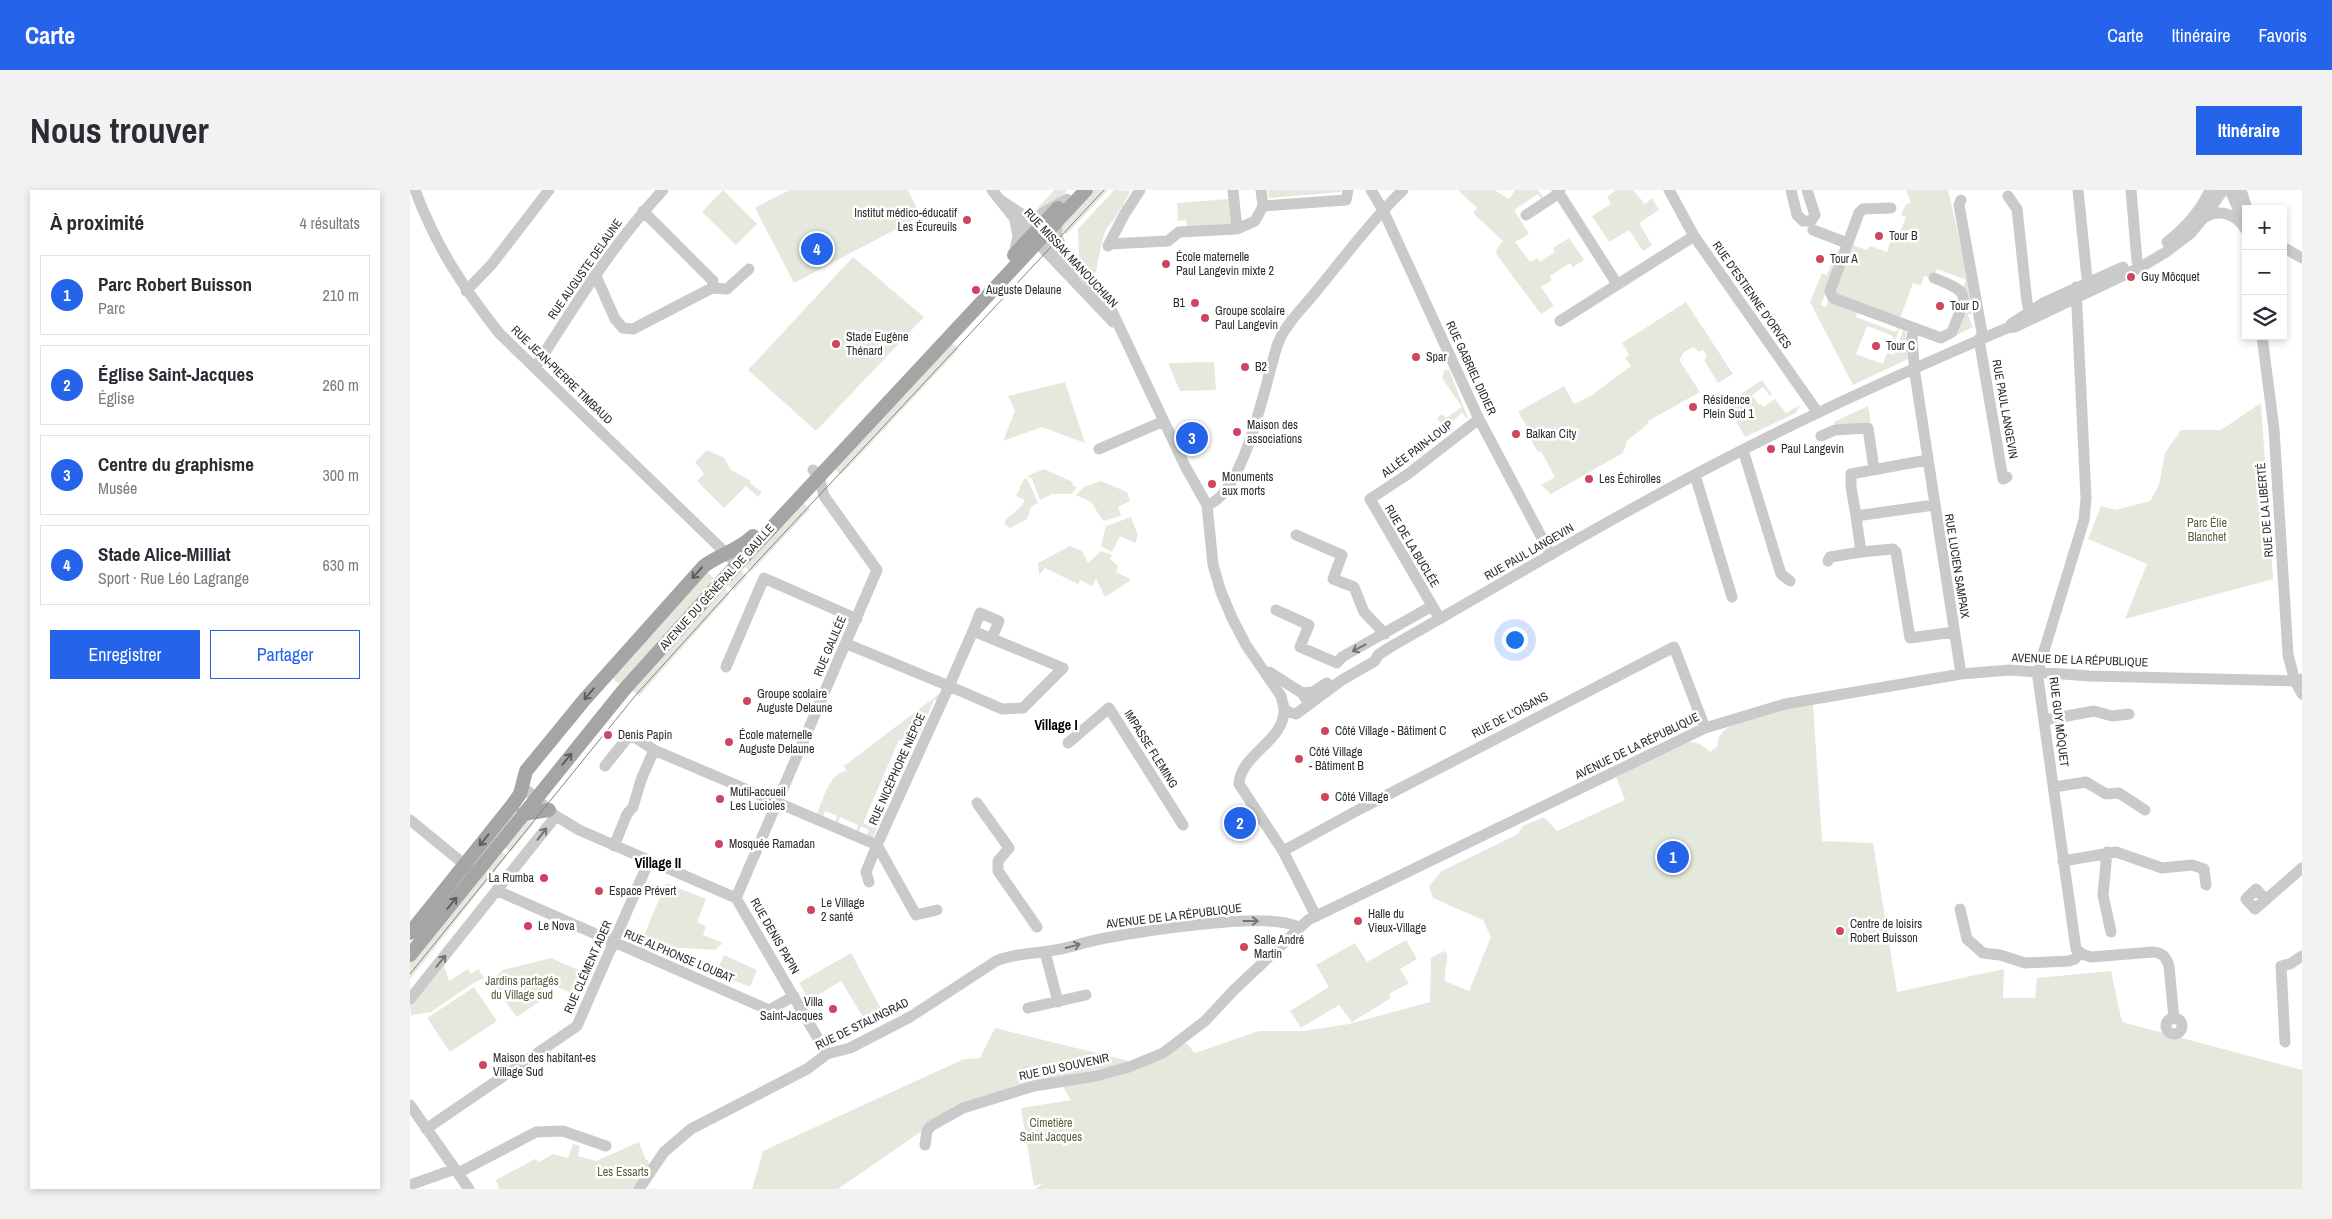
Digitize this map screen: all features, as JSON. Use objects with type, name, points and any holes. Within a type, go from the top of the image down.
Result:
[{"type":"main road","points":[[1037,236],[1058,220],[1086,190]]},
{"type":"main road","points":[[1037,236],[1072,194]]},
{"type":"main road","name":"AVENUE DU GÉNÉRAL DE GAULLE","points":[[410,955],[520,794],[526,771],[585,699],[704,566],[725,553],[742,547],[816,473],[1011,267],[1037,236]]},
{"type":"main road","name":"AVENUE DU GÉNÉRAL DE GAULLE","points":[[410,933],[523,814],[623,691],[800,497],[816,473],[1011,267]]},
{"type":"main road","points":[[523,814],[552,813]]},
{"type":"street","name":"RUE JEAN-PIERRE TIMBAUD","points":[[416,190],[425,216],[466,291],[499,333],[737,564]]},
{"type":"street","points":[[466,291],[492,264],[549,190]]},
{"type":"street","name":"RUE AUGUSTE DELAUNE","points":[[535,368],[595,274],[643,211],[663,190]]},
{"type":"street","name":"RUE MISSAK MANOUCHIAN","points":[[992,190],[1037,236],[1080,272],[1098,290],[1112,311],[1185,466],[1207,505]]},
{"type":"street","points":[[1140,190],[1109,245],[1168,241],[1180,232],[1237,229],[1255,221],[1264,206],[1261,190]]},
{"type":"street","points":[[1233,190],[1237,229]]},
{"type":"street","points":[[1264,206],[1346,200],[1348,190]]},
{"type":"street","name":"RUE GABRIEL DIDIER","points":[[1370,190],[1383,210],[1479,419],[1551,555]]},
{"type":"street","points":[[1302,711],[1292,713],[1284,706],[1281,696],[1246,645],[1221,592],[1213,565],[1207,505],[1216,503],[1224,494],[1246,449],[1257,422],[1281,335],[1383,210],[1402,190]]},
{"type":"street","name":"RUE D'ESTIENNE D'ORVES","points":[[1669,190],[1694,236],[1818,413]]},
{"type":"street","points":[[1791,190],[1797,215],[1803,221],[1811,221],[1815,215],[1807,190]]},
{"type":"street","points":[[2078,190],[2088,286]]},
{"type":"street","points":[[2131,190],[2139,264]]},
{"type":"street","name":"RUE PAUL LANGEVIN","points":[[1299,692],[1317,690],[1341,672],[1370,657],[1378,655],[1551,555],[1743,450],[1914,369],[2007,328],[2015,327],[2030,315],[2088,286],[2166,252],[2191,233],[2223,190]]},
{"type":"street","points":[[2230,190],[2242,218]]},
{"type":"street","points":[[2243,190],[2246,205]]},
{"type":"street","points":[[1526,214],[1555,196],[1558,191],[1617,284]]},
{"type":"street","name":"RUE PAUL LANGEVIN","points":[[2139,264],[2178,233],[2202,206],[2211,191]]},
{"type":"street","points":[[1011,267],[1018,236],[1017,216],[1034,218],[1043,215],[1054,205],[1072,194]]},
{"type":"street","points":[[2008,196],[2016,209],[2030,315]]},
{"type":"street","name":"RUE PAUL LANGEVIN","points":[[1961,200],[1959,205],[2003,479],[2007,477]]},
{"type":"street","points":[[1005,205],[1037,236],[1014,261],[1011,267]]},
{"type":"street","points":[[1891,208],[1863,209],[1847,243],[1830,291],[1833,298],[1941,338],[1952,332],[1964,300],[1962,292],[1956,287],[1934,278]]},
{"type":"street","points":[[643,211],[713,281],[712,288]]},
{"type":"street","points":[[2203,219],[2218,212],[2236,218],[2242,224]]},
{"type":"street","points":[[1058,220],[1056,230],[1059,244],[1080,272]]},
{"type":"street","points":[[1813,230],[1847,243]]},
{"type":"street","name":"RUE MISSAK MANOUCHIAN","points":[[1037,236],[1050,257],[1081,286],[1122,333]]},
{"type":"street","points":[[1560,321],[1694,236]]},
{"type":"street","points":[[2287,249],[2302,258]]},
{"type":"street","points":[[1011,267],[1036,255],[1050,257]]},
{"type":"street","points":[[595,274],[615,319],[623,328],[633,329],[712,288],[728,289],[749,269]]},
{"type":"street","name":"RUE GUY MÔQUET","points":[[2076,292],[2086,498],[2084,520],[2039,672],[2074,946],[2079,953]]},
{"type":"street","points":[[1913,329],[1914,369]]},
{"type":"street","name":"RUE DE LA LIBERTÉ","points":[[2263,340],[2274,429],[2289,658],[2298,680]]},
{"type":"street","name":"RUE LUCIEN SAMPAIX","points":[[1914,369],[1961,674]]},
{"type":"street","name":"ALLÉE PAIN-LOUP","points":[[1370,499],[1415,469],[1479,419]]},
{"type":"street","points":[[1099,449],[1164,421]]},
{"type":"street","points":[[1821,436],[1835,430],[1868,428],[1874,469]]},
{"type":"street","points":[[1743,450],[1781,574],[1790,581]]},
{"type":"street","points":[[1861,552],[1850,477],[1854,472],[1927,460]]},
{"type":"street","name":"RUE GALILÉE","points":[[736,898],[847,644],[877,570],[824,496],[816,473]]},
{"type":"street","points":[[1695,476],[1732,597]]},
{"type":"street","points":[[800,497],[824,496]]},
{"type":"street","name":"RUE DE LA BUCLÉE","points":[[1370,499],[1440,619]]},
{"type":"street","name":"RUE LUCIEN SAMPAIX","points":[[1856,516],[1934,505]]},
{"type":"street","points":[[1296,535],[1342,555],[1333,579],[1354,587],[1364,612],[1385,634]]},
{"type":"street","name":"RUE LUCIEN SAMPAIX","points":[[1828,561],[1830,557],[1893,549],[1896,552],[1910,638],[1954,632]]},
{"type":"street","points":[[726,667],[764,578],[857,619]]},
{"type":"street","name":"RUE DE LA BUCLÉE","points":[[1341,672],[1342,657],[1432,606]]},
{"type":"street","points":[[1276,610],[1309,625],[1300,647],[1341,672]]},
{"type":"street","name":"RUE NICÉPHORE NIÈPCE","points":[[605,766],[628,737],[636,738],[654,750],[877,845],[980,613],[999,621],[992,638]]},
{"type":"street","points":[[847,644],[1002,709],[1022,708],[1063,668],[973,631]]},
{"type":"street","name":"RUE DE L'OISANS","points":[[1283,851],[1360,809],[1674,647],[1705,728]]},
{"type":"street","points":[[2289,658],[2302,664]]},
{"type":"street","points":[[1262,666],[1306,699],[1302,711],[1276,733]]},
{"type":"street","name":"AVENUE DE LA RÉPUBLIQUE","points":[[1008,956],[1045,952],[1113,937],[1231,922],[1281,922],[1292,924],[1298,928],[1316,916],[1705,728],[1785,704],[1961,674],[2009,670],[2090,676],[2298,680]]},
{"type":"street","name":"RUE PAUL LANGEVIN","points":[[1302,711],[1341,672]]},
{"type":"street","points":[[2298,680],[2302,694]]},
{"type":"street","points":[[1299,692],[1288,692],[1284,706],[1283,724],[1244,770],[1239,784],[1283,851],[1316,916]]},
{"type":"street","name":"IMPASSE FLEMING","points":[[1068,743],[1109,708],[1183,824]]},
{"type":"street","points":[[2045,720],[2094,711],[2112,716],[2129,714]]},
{"type":"street","points":[[614,846],[627,814],[634,807],[641,780],[654,750]]},
{"type":"street","points":[[2054,787],[2086,782],[2106,794],[2119,793],[2145,810]]},
{"type":"street","name":"RUE DENIS PAPIN","points":[[522,786],[552,813],[579,830],[736,898],[827,1054]]},
{"type":"street","points":[[977,803],[1009,848],[998,861],[998,871],[1037,927]]},
{"type":"street","points":[[410,999],[498,891],[552,813]]},
{"type":"street","points":[[410,820],[470,869]]},
{"type":"street","points":[[869,882],[866,872],[877,845]]},
{"type":"street","points":[[877,845],[916,915],[937,910]]},
{"type":"street","points":[[2107,852],[2103,895],[2111,932]]},
{"type":"street","points":[[2063,860],[2116,852],[2162,868],[2192,865],[2204,869],[2206,885]]},
{"type":"street","name":"RUE CLÉMENT ADER","points":[[426,1129],[577,1026],[649,861]]},
{"type":"street","points":[[2266,900],[2302,868]]},
{"type":"street","name":"RUE ALPHONSE LOUBAT","points":[[498,891],[769,1010],[794,996]]},
{"type":"street","points":[[1960,909],[1967,939],[1983,953],[2000,955],[2025,963],[2069,961],[2075,959],[2079,953],[2091,957],[2153,952],[2162,954],[2167,959],[2169,966],[2174,1018]]},
{"type":"street","name":"RUE DU SOUVENIR","points":[[925,1145],[927,1132],[931,1126],[963,1108],[1034,1086],[1096,1076],[1129,1067],[1162,1053],[1205,1021],[1298,928]]},
{"type":"street","points":[[1045,952],[1058,1002]]},
{"type":"street","name":"RUE DE STALINGRAD","points":[[639,1189],[664,1152],[681,1136],[807,1070],[827,1054],[850,1048],[910,1017],[996,961],[1008,956]]},
{"type":"street","points":[[2284,1042],[2281,966],[2290,964],[2302,956]]},
{"type":"street","points":[[1028,1008],[1086,995]]},
{"type":"street","points":[[410,1105],[470,1189]]},
{"type":"street","points":[[410,1185],[456,1171],[536,1132],[563,1131],[606,1146]]},
{"type":"green space","points":[[723,190],[757,224],[736,245],[702,212]]},
{"type":"green space","points":[[789,190],[908,190],[921,216],[794,283],[755,208]]},
{"type":"green space","points":[[1054,190],[1068,190],[1040,214],[1038,208]]},
{"type":"green space","points":[[1092,190],[1108,190],[1066,235],[1059,228]]},
{"type":"green space","points":[[1114,190],[1132,191],[1129,192],[1123,207],[1120,208],[1121,211],[1118,211],[1105,232],[1096,272],[1092,275],[1079,258],[1078,229]]},
{"type":"green space","points":[[1268,190],[1341,190],[1341,192],[1269,198]]},
{"type":"green space","points":[[1458,190],[1494,190],[1509,199],[1515,190],[1538,190],[1544,198],[1542,200],[1538,194],[1514,210],[1529,234],[1515,242],[1530,262],[1537,258],[1540,262],[1555,252],[1553,248],[1569,238],[1584,260],[1573,267],[1570,263],[1550,276],[1552,280],[1541,287],[1554,306],[1541,314],[1497,255],[1496,250],[1503,241],[1473,213],[1477,208]]},
{"type":"green space","points":[[1616,190],[1633,190],[1645,204],[1652,198],[1659,210],[1639,223],[1652,245],[1643,251],[1629,230],[1609,242],[1592,216],[1611,204],[1607,197]]},
{"type":"green space","points":[[1906,190],[1948,190],[1976,311],[1968,315],[1973,327],[1955,336],[1962,289],[1966,280],[1937,269],[1933,279],[1924,276],[1921,285],[1913,283],[1899,317],[1836,294],[1835,290],[1852,245],[1867,250],[1870,246],[1887,252],[1891,240],[1896,242],[1906,217],[1901,215],[1906,204],[1911,203]]},
{"type":"green space","points":[[1229,199],[1231,224],[1187,228],[1186,220],[1178,221],[1177,203]]},
{"type":"green space","points":[[1836,251],[1841,253],[1821,305],[1826,307],[1829,300],[1858,311],[1856,317],[1896,332],[1900,327],[1892,349],[1889,349],[1893,336],[1867,326],[1856,354],[1883,364],[1887,353],[1894,355],[1904,328],[1906,332],[1908,359],[1853,385],[1810,302],[1822,273],[1827,275]]},
{"type":"green space","name":"Stade Eugène Thénard","points":[[853,257],[924,317],[816,431],[748,370]]},
{"type":"green space","points":[[1686,302],[1733,374],[1718,383],[1704,360],[1707,357],[1703,350],[1699,352],[1693,347],[1684,352],[1679,360],[1700,392],[1648,421],[1649,423],[1627,441],[1623,453],[1551,494],[1541,485],[1555,477],[1541,451],[1538,452],[1528,435],[1531,433],[1518,412],[1564,386],[1574,404],[1592,395],[1631,366],[1625,358],[1629,355],[1622,343]]},
{"type":"green space","points":[[950,341],[959,349],[841,475],[832,467]]},
{"type":"green space","points":[[1214,362],[1216,390],[1180,391],[1168,363]]},
{"type":"green space","points":[[1444,370],[1449,370],[1468,418],[1462,412],[1449,425],[1451,430],[1447,432],[1437,418],[1442,414],[1446,418],[1462,407],[1442,378]]},
{"type":"green space","points":[[1762,380],[1772,395],[1770,396],[1763,387],[1752,395],[1759,405],[1761,404],[1763,407],[1775,399],[1786,413],[1800,405],[1796,413],[1745,437],[1726,404]]},
{"type":"green space","points":[[1065,382],[1085,443],[1042,427],[1003,441],[1015,411],[1008,396]]},
{"type":"green space","name":"Parc Élie Blanchet","points":[[2261,403],[2273,579],[2125,619],[2147,564],[2088,539],[2101,506],[2115,510],[2150,501],[2159,485],[2165,453],[2181,430],[2221,430]]},
{"type":"green space","points":[[1868,406],[1871,422],[1836,427],[1834,422]]},
{"type":"green space","points":[[707,450],[724,458],[731,470],[751,481],[750,483],[762,492],[758,497],[746,486],[724,508],[697,481],[704,474],[695,462]]},
{"type":"green space","points":[[1044,469],[1073,482],[1072,485],[1077,487],[1072,494],[1052,494],[1040,500],[1032,479],[1027,476]]},
{"type":"green space","points":[[1027,478],[1038,503],[1031,507],[1027,519],[1010,528],[1004,524],[1008,517],[1021,507],[1025,500],[1016,496],[1024,479]]},
{"type":"green space","points":[[1101,481],[1127,492],[1130,501],[1118,507],[1121,516],[1103,521],[1091,502],[1076,495],[1084,487]]},
{"type":"green space","points":[[804,503],[810,509],[751,572],[745,567],[747,565],[743,562],[781,522],[784,525]]},
{"type":"green space","points":[[1131,517],[1138,536],[1135,543],[1120,536],[1112,552],[1101,546],[1106,526]]},
{"type":"green space","points":[[1070,546],[1082,551],[1088,563],[1101,551],[1112,555],[1110,559],[1118,566],[1116,572],[1130,579],[1130,581],[1105,597],[1096,579],[1092,586],[1080,580],[1078,584],[1045,568],[1039,575],[1038,563]]},
{"type":"green space","points":[[704,569],[718,582],[621,684],[616,682],[613,677]]},
{"type":"green space","points":[[741,570],[747,576],[734,591],[725,582]]},
{"type":"green space","points":[[724,588],[730,594],[639,696],[633,691]]},
{"type":"green space","points":[[939,694],[939,701],[934,700],[918,738],[912,745],[899,740],[863,823],[874,828],[878,819],[880,820],[873,838],[867,835],[869,830],[861,826],[859,832],[856,831],[858,825],[840,817],[838,823],[835,822],[837,816],[825,811],[823,816],[817,814],[831,782],[840,773],[846,771],[844,766]]},
{"type":"green space","name":"Cimetière Saint Jacques","points":[[1813,704],[1822,841],[1873,843],[1897,992],[2004,969],[2003,998],[2035,998],[2037,978],[2111,971],[2122,1022],[2302,1070],[2302,1189],[1036,1189],[1043,1183],[1034,1186],[1021,1108],[1071,1100],[1063,1087],[1135,1069],[1186,1043],[1195,1053],[1259,1031],[1303,1031],[1349,1024],[1430,1002],[1431,958],[1444,951],[1447,953],[1445,981],[1469,991],[1491,937],[1483,920],[1433,898],[1429,886],[1442,871],[1518,834],[1523,826],[1544,817],[1557,831],[1625,800],[1616,777],[1682,743],[1697,743],[1704,746],[1710,752],[1718,746],[1720,736],[1728,728],[1741,721],[1756,715]]},
{"type":"green space","points":[[528,819],[534,823],[511,852],[501,845]]},
{"type":"green space","points":[[501,851],[507,856],[410,979],[410,960]]},
{"type":"green space","points":[[666,883],[706,899],[697,922],[706,926],[703,935],[723,943],[715,950],[667,947],[649,942],[646,950],[639,947]]},
{"type":"green space","points":[[1406,940],[1417,959],[1400,969],[1409,983],[1389,994],[1391,998],[1352,1022],[1339,1005],[1301,1028],[1290,1011],[1329,987],[1316,965],[1355,943],[1367,962]]},
{"type":"green space","points":[[851,953],[886,1018],[834,1042],[868,1025],[841,981],[809,1000],[799,983]]},
{"type":"green space","points":[[724,955],[757,970],[750,987],[716,973]]},
{"type":"green space","name":"Jardins partagés du Village sud","points":[[551,958],[585,973],[576,995],[548,983],[540,1001],[517,1017],[490,981],[503,970]]},
{"type":"green space","points":[[443,963],[449,981],[468,969],[471,974],[478,969],[484,978],[431,1012],[411,1015],[410,1004]]},
{"type":"green space","points":[[474,987],[497,1021],[450,1052],[427,1018]]},
{"type":"green space","points":[[995,1028],[1133,1062],[1061,1077],[961,1104],[838,1189],[752,1189],[763,1151],[964,1059],[980,1058]]},
{"type":"green space","name":"Les Essarts","points":[[639,1142],[649,1164],[634,1189],[499,1189],[496,1180],[535,1159],[539,1162],[553,1154],[568,1158],[573,1144],[580,1146],[578,1156],[596,1161]]},
{"type":"tram line","points":[[410,974],[635,696],[730,591],[1104,190]]},
{"type":"place","name":"Institut médico-éducatif Les Écureuils","points":[[967,220]]},
{"type":"place","name":"Tour B","points":[[1879,236]]},
{"type":"place","name":"Stade Alice-Milliat","points":[[817,249]]},
{"type":"place","name":"Tour A","points":[[1820,259]]},
{"type":"place","name":"École maternelle Paul Langevin mixte 2","points":[[1166,264]]},
{"type":"place","name":"Guy Môcquet","points":[[2131,277]]},
{"type":"place","name":"Auguste Delaune","points":[[976,290]]},
{"type":"place","name":"B1","points":[[1195,303]]},
{"type":"place","name":"Tour D","points":[[1940,306]]},
{"type":"place","name":"Groupe scolaire Paul Langevin","points":[[1205,318]]},
{"type":"place","name":"Stade Eugène Thénard","points":[[836,344]]},
{"type":"place","name":"Tour C","points":[[1876,346]]},
{"type":"place","name":"Spar","points":[[1416,357]]},
{"type":"place","name":"B2","points":[[1245,367]]},
{"type":"place","name":"Résidence Plein Sud 1","points":[[1693,407]]},
{"type":"place","name":"Maison des associations","points":[[1237,432]]},
{"type":"place","name":"Balkan City","points":[[1516,434]]},
{"type":"place","name":"Centre du graphisme","points":[[1192,438]]},
{"type":"place","name":"Paul Langevin","points":[[1771,449]]},
{"type":"place","name":"Les Échirolles","points":[[1589,479]]},
{"type":"place","name":"Monuments aux morts","points":[[1212,484]]},
{"type":"place","name":"Groupe scolaire Auguste Delaune","points":[[747,701]]},
{"type":"place","name":"Côté Village - Bâtiment C","points":[[1325,731]]},
{"type":"place","name":"Denis Papin","points":[[608,735]]},
{"type":"place","name":"École maternelle Auguste Delaune","points":[[729,742]]},
{"type":"place","name":"Côté Village - Bâtiment B","points":[[1299,759]]},
{"type":"place","name":"Côté Village","points":[[1325,797]]},
{"type":"place","name":"Mutil-accueil Les Lucioles","points":[[720,799]]},
{"type":"place","name":"Église Saint-Jacques","points":[[1240,823]]},
{"type":"place","name":"Mosquée Ramadan","points":[[719,844]]},
{"type":"place","name":"Parc Robert Buisson","points":[[1673,857]]},
{"type":"place","name":"La Rumba","points":[[544,878]]},
{"type":"place","name":"Espace Prévert","points":[[599,891]]},
{"type":"place","name":"Le Village 2 santé","points":[[811,910]]},
{"type":"place","name":"Halle du Vieux-Village","points":[[1358,921]]},
{"type":"place","name":"Le Nova","points":[[528,926]]},
{"type":"place","name":"Centre de loisirs Robert Buisson","points":[[1840,931]]},
{"type":"place","name":"Salle André Martin","points":[[1244,947]]},
{"type":"place","name":"Villa Saint-Jacques","points":[[833,1009]]},
{"type":"place","name":"Maison des habitant-es Village Sud","points":[[483,1065]]},
{"type":"district","name":"Village I","points":[[1056,725]]},
{"type":"district","name":"Village II","points":[[658,863]]}]
